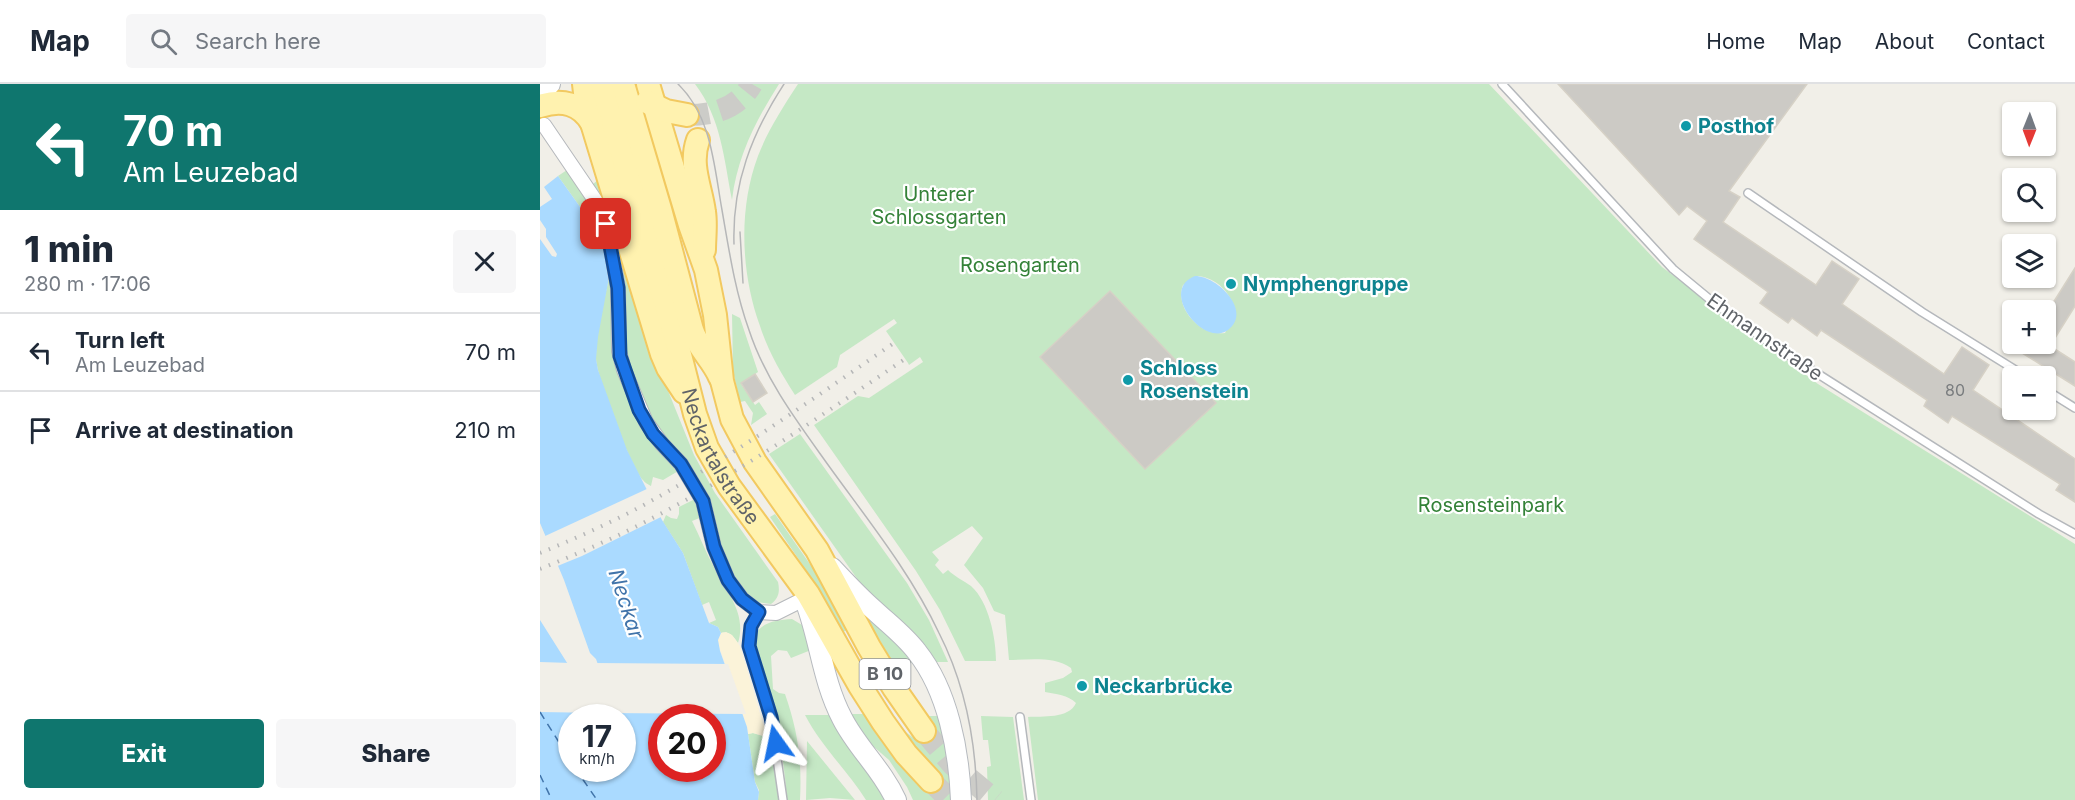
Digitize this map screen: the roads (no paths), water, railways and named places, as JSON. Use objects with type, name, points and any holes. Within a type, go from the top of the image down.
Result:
[{"type":"main road","points":[[584,84],[592,123]]},
{"type":"main road","name":"Neckartalstraße","points":[[602,84],[677,343],[695,414],[707,448],[729,486],[789,568],[814,626],[834,700],[845,724],[885,779],[896,800]]},
{"type":"main road","points":[[641,93],[687,114]]},
{"type":"main road","points":[[641,93],[660,209],[692,330],[700,347],[717,369],[723,387]]},
{"type":"main road","name":"Neckartalstraße","points":[[641,93],[706,270],[714,308],[723,387],[728,408],[739,435],[767,481],[818,550]]},
{"type":"main road","points":[[546,99],[577,106],[586,113],[592,123]]},
{"type":"main road","name":"B 10","points":[[592,123],[662,354],[695,414]]},
{"type":"main road","name":"B 10","points":[[698,140],[694,158],[705,217],[706,270]]},
{"type":"main road","points":[[818,550],[849,586],[910,643],[929,670],[940,693],[951,731],[961,800]]},
{"type":"main road","name":"B 10","points":[[818,550],[878,662],[924,731]]},
{"type":"main road","name":"B 10","points":[[789,568],[814,604],[883,722],[906,754],[931,781]]},
{"type":"main road","points":[[864,750],[896,782],[907,800]]},
{"type":"street","points":[[546,99],[606,224],[618,288],[620,356],[639,410],[653,434],[681,464],[703,501],[714,547],[728,580],[742,599],[759,612],[776,613],[804,599]]},
{"type":"lane","name":"Ehmannstraße","points":[[1502,84],[1673,269],[1713,302],[1793,359],[2039,514],[2075,534]]},
{"type":"lane","points":[[1749,193],[1922,312],[2009,366]]},
{"type":"lane","points":[[2056,396],[2075,408]]},
{"type":"lane","points":[[759,612],[751,626],[749,646],[771,717],[783,800]]},
{"type":"lane","points":[[1020,717],[1031,800]]},
{"type":"water","name":"Neckar","points":[[558,176],[605,242],[610,272],[598,337],[596,359],[598,370],[627,450],[662,520],[683,553],[709,623],[718,627],[721,633],[718,640],[720,651],[747,727],[755,782],[759,792],[758,800],[540,800],[540,620],[593,704],[558,704],[558,782],[636,782],[636,704],[612,704],[596,659],[590,653],[564,580],[540,523],[540,239],[552,256],[556,257],[557,254],[546,237],[546,229],[540,220],[540,207],[552,199],[544,187]]},
{"type":"water","points":[[1195,276],[1213,282],[1230,296],[1237,314],[1235,323],[1228,330],[1218,333],[1208,331],[1197,325],[1189,315],[1183,304],[1181,293],[1185,283]]},
{"type":"tunnel","points":[[687,115],[707,114],[725,109],[740,99],[752,84]]},
{"type":"tunnel","points":[[924,731],[952,764],[995,800]]},
{"type":"tunnel","points":[[931,781],[950,800]]},
{"type":"tram line","points":[[678,84],[698,111],[710,143],[736,285],[755,347],[780,395],[884,542],[927,609],[948,652],[962,693],[974,757],[977,800]]},
{"type":"tram line","points":[[734,244],[736,201],[746,160],[762,121],[784,84]]},
{"type":"tram line","points":[[740,232],[743,283]]},
{"type":"railway","points":[[540,553],[616,519],[673,489],[769,428],[894,343]]},
{"type":"railway","points":[[540,569],[629,530],[709,487],[905,359]]},
{"type":"place","name":"Posthof","points":[[1686,126]]},
{"type":"place","name":"Nymphengruppe","points":[[1231,284]]},
{"type":"place","name":"Schloss Rosenstein","points":[[1128,380]]},
{"type":"place","name":"Neckarbrücke","points":[[1082,686]]},
{"type":"park label","name":"Unterer Schlossgarten","points":[[939,206]]},
{"type":"park label","name":"Rosengarten","points":[[1020,265]]},
{"type":"park label","name":"Rosensteinpark","points":[[1491,505]]}]
